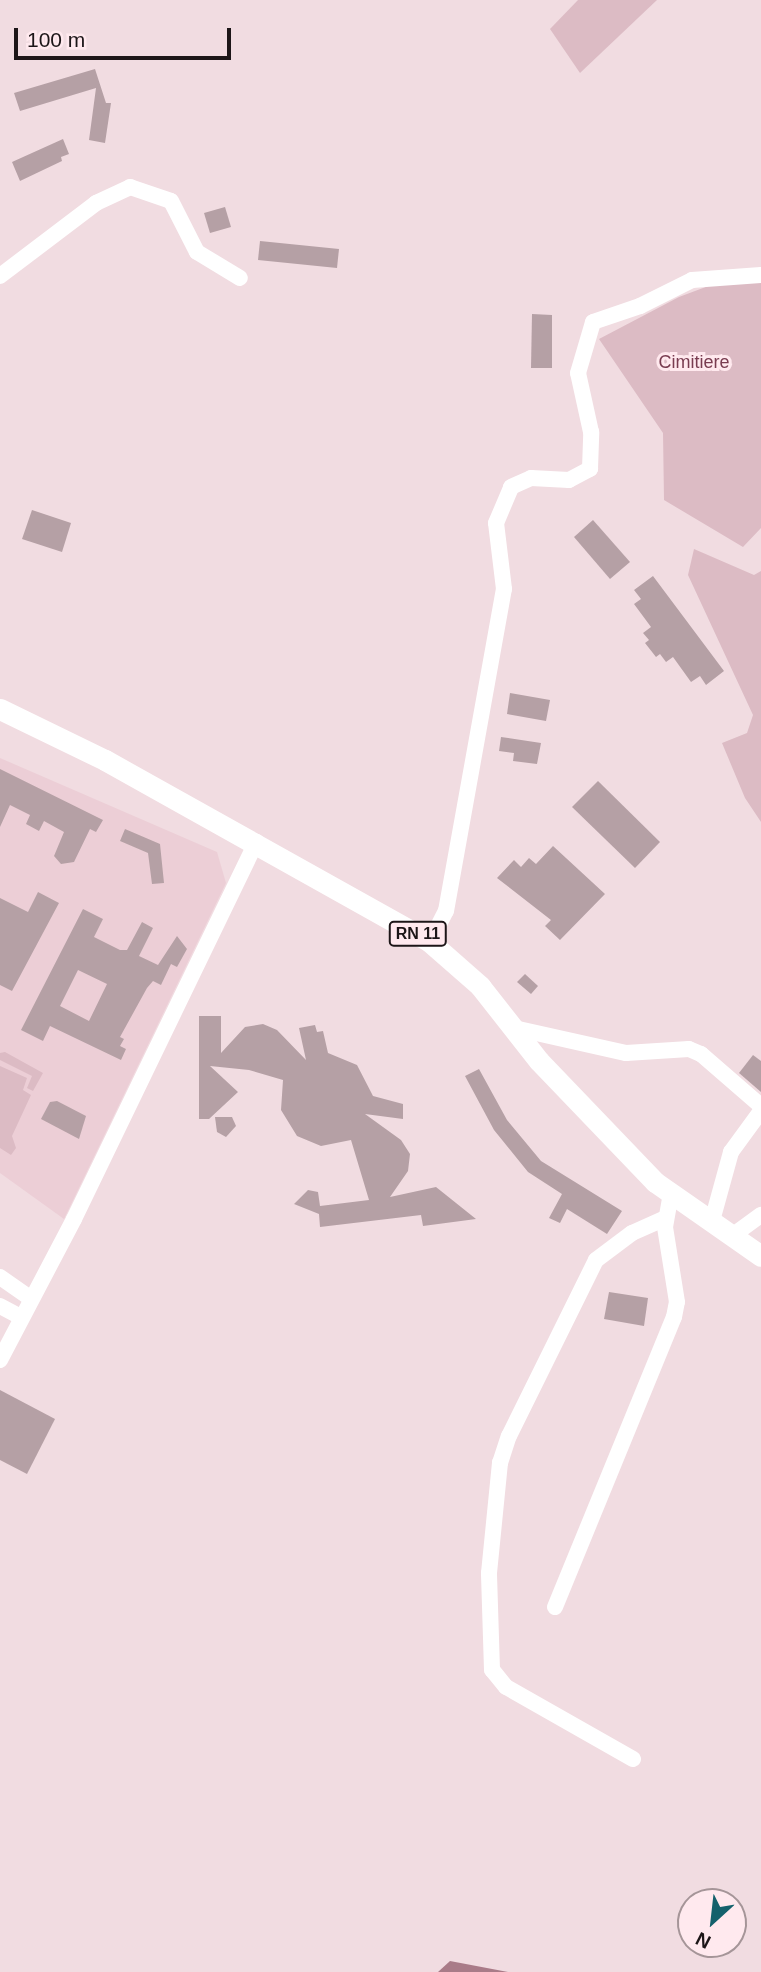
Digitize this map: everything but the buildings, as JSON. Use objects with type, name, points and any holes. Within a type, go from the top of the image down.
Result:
[{"type":"main road","name":"RN 11","points":[[0,709],[105,760],[256,842],[430,942],[480,986],[612,1140],[671,1194],[761,1256]]},
{"type":"street","points":[[0,276],[96,203],[130,187],[171,201],[197,252],[205,261],[240,278]]},
{"type":"street","points":[[430,942],[446,911],[504,589],[496,523],[511,487],[531,478],[569,480],[590,469],[590,432],[578,373],[593,321],[640,306],[692,280],[761,275]]},
{"type":"street","points":[[0,1360],[256,842]]},
{"type":"street","points":[[514,1028],[626,1052],[689,1049],[701,1054],[761,1106]]},
{"type":"street","points":[[712,1221],[731,1152],[761,1111]]},
{"type":"street","points":[[555,1607],[674,1317],[677,1302],[665,1218],[671,1194]]},
{"type":"street","points":[[732,1236],[761,1215]]},
{"type":"street","points":[[633,1759],[506,1687],[492,1670],[489,1573],[500,1463],[509,1436],[596,1259],[632,1233],[665,1218]]},
{"type":"street","points":[[0,1278],[31,1299]]},
{"type":"street","points":[[0,1306],[21,1317]]},
{"type":"shaded area","points":[[0,758],[217,852],[226,883],[64,1219],[0,1173]]},
{"type":"shaded area","points":[[450,1961],[508,1972],[438,1972]]},
{"type":"green space","points":[[578,0],[657,0],[580,73],[550,29]]},
{"type":"green space","name":"Cimitiere","points":[[761,279],[761,528],[743,547],[664,500],[663,433],[599,339],[679,297],[711,285]]},
{"type":"green space","points":[[694,549],[754,575],[761,571],[761,822],[745,798],[722,743],[747,733],[753,715],[688,575]]},
{"type":"green space","points":[[5,1052],[43,1073],[33,1091],[27,1088],[32,1076],[0,1060],[0,1053]]},
{"type":"green space","points":[[0,1066],[27,1078],[23,1090],[31,1095],[12,1136],[16,1148],[11,1155],[0,1148]]}]
